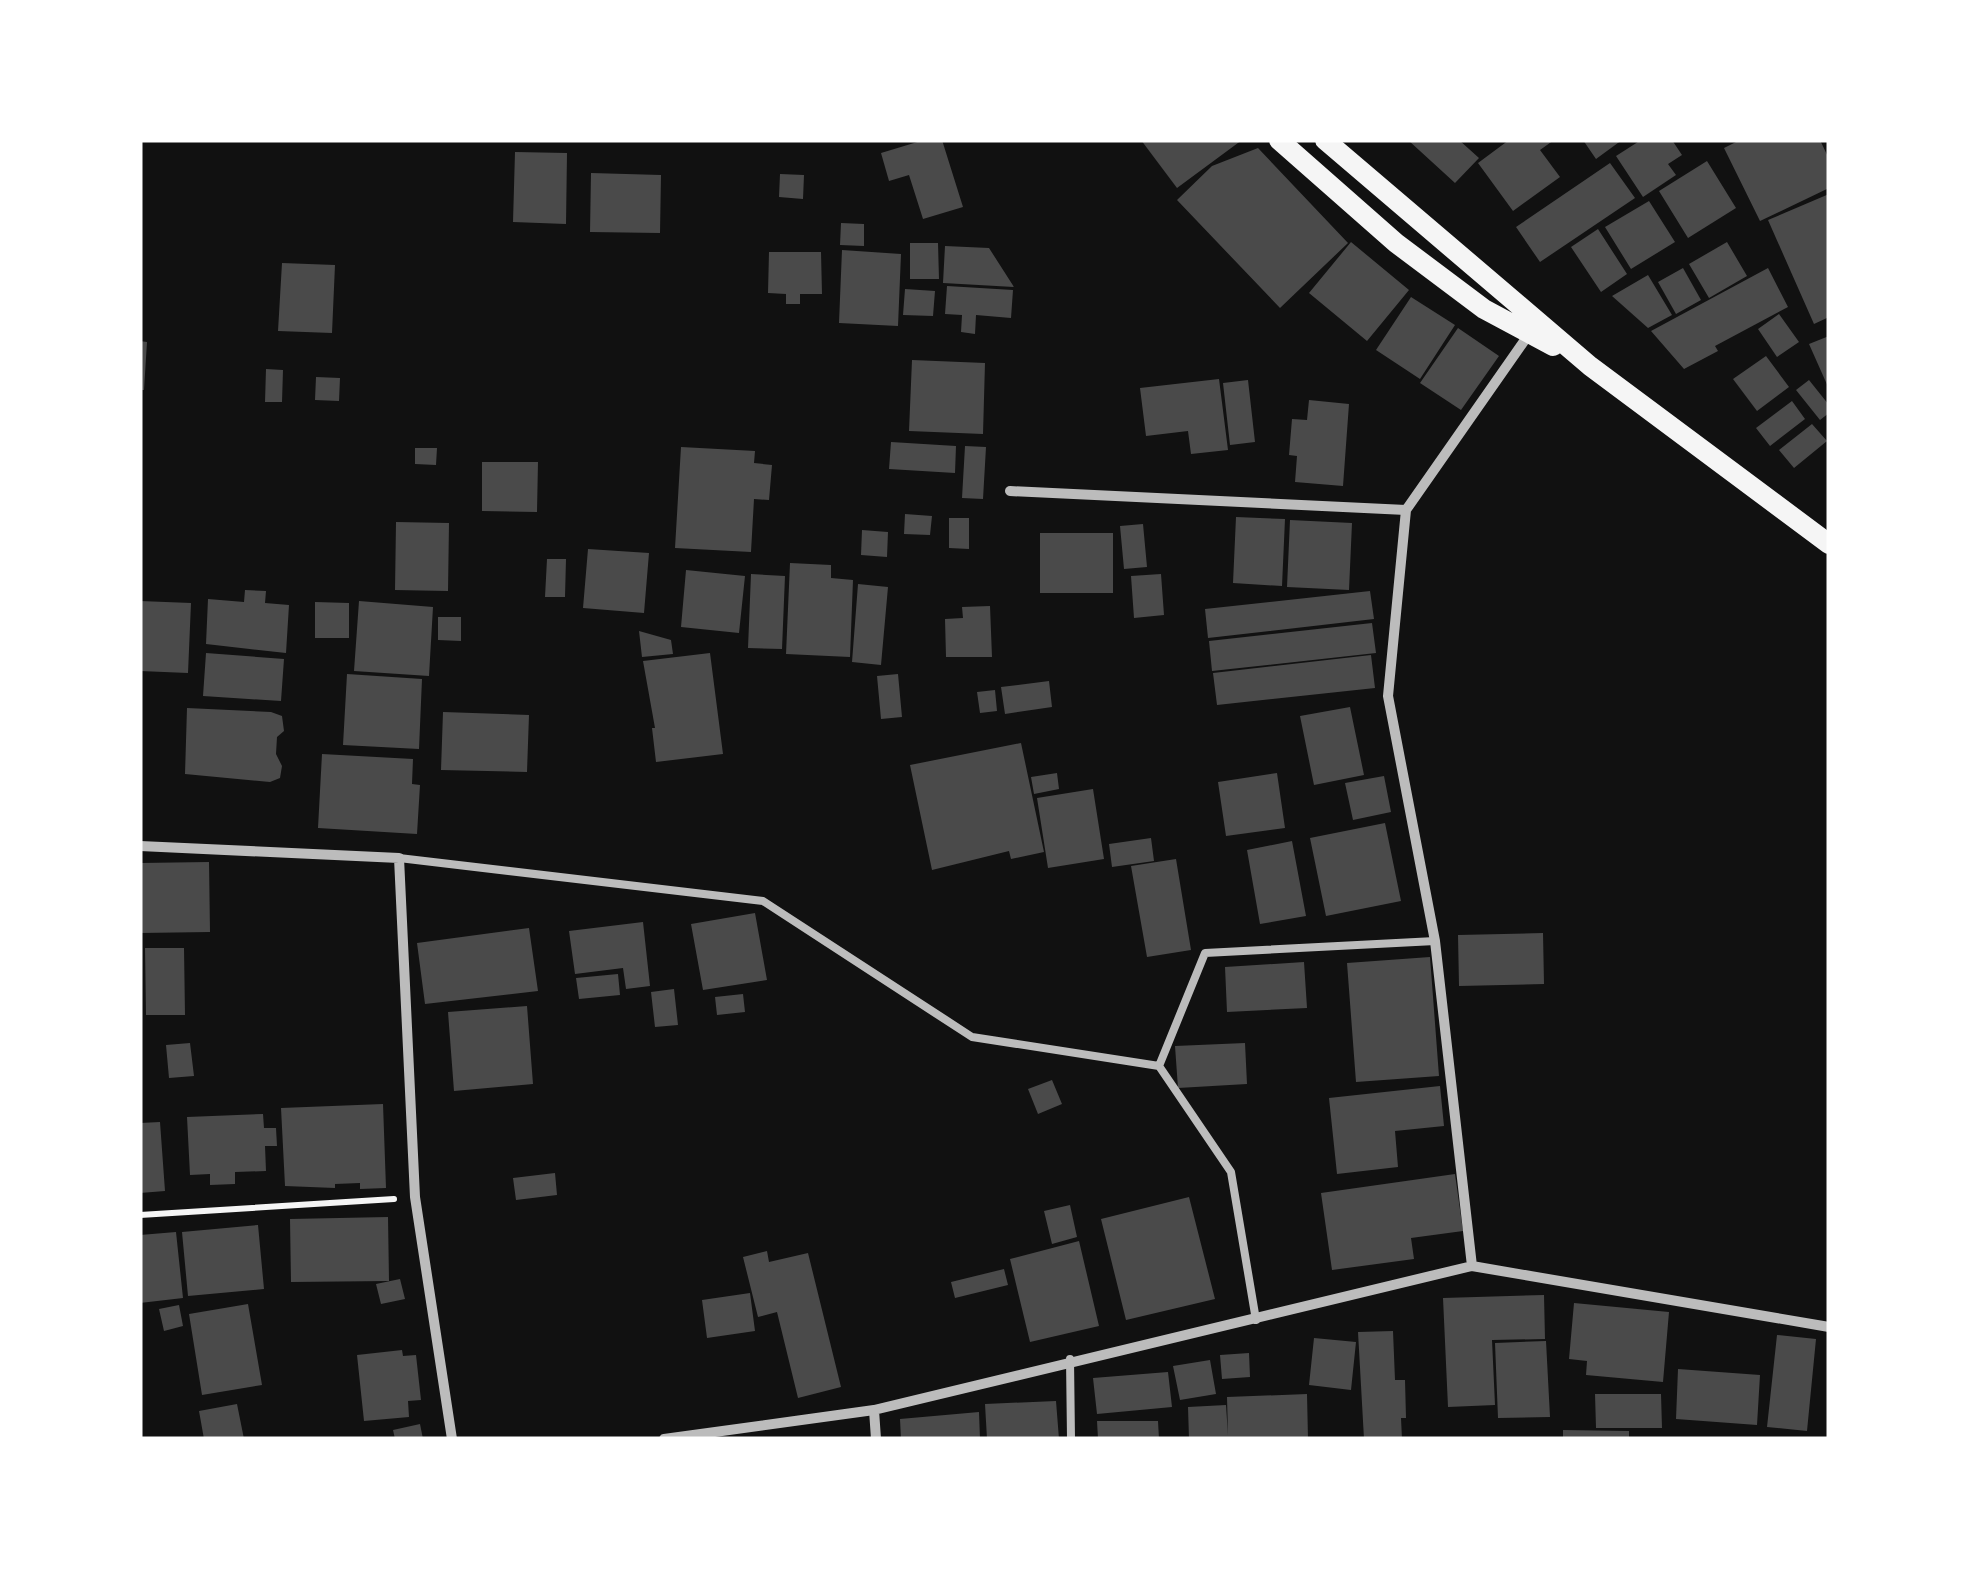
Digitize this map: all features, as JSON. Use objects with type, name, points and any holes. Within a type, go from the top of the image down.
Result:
[{"type":"main road","points":[[1280,140],[1396,243],[1484,309],[1532,327]]},
{"type":"main road","points":[[1325,140],[1532,327],[1829,544]]},
{"type":"street","points":[[1472,1266],[1435,941],[1388,696],[1406,510],[1532,327]]},
{"type":"street","points":[[1010,491],[1406,510]]},
{"type":"street","points":[[140,846],[399,858],[415,1198],[452,1439]]},
{"type":"street","points":[[664,1439],[874,1410],[1472,1266],[1829,1326]]},
{"type":"street","points":[[874,1410],[876,1439]]},
{"type":"lane","points":[[399,858],[763,901],[972,1037],[1159,1066],[1231,1172],[1256,1320]]},
{"type":"lane","points":[[1159,1066],[1205,952],[1435,941]]},
{"type":"lane","points":[[1070,1360],[1071,1439]]},
{"type":"path","points":[[140,1215],[415,1198]]},
{"type":"building","points":[[924,140],[942,140],[963,207],[923,219],[909,175],[889,181],[881,153]]},
{"type":"building","points":[[1141,140],[1242,140],[1177,188]]},
{"type":"building","points":[[1408,140],[1459,140],[1479,158],[1455,183]]},
{"type":"building","points":[[1509,140],[1554,140],[1540,150],[1560,177],[1513,211],[1478,163]]},
{"type":"building","points":[[1583,140],[1622,140],[1596,159]]},
{"type":"building","points":[[1641,140],[1672,140],[1682,155],[1668,164],[1676,175],[1643,197],[1616,156]]},
{"type":"building","points":[[1740,140],[1820,140],[1829,159],[1829,188],[1760,221],[1724,148]]},
{"type":"building","points":[[1258,148],[1348,243],[1280,308],[1177,200],[1212,166]]},
{"type":"building","points":[[515,152],[567,153],[566,224],[513,222]]},
{"type":"building","points":[[1707,161],[1736,208],[1688,238],[1659,191]]},
{"type":"building","points":[[1610,163],[1635,198],[1540,262],[1516,227]]},
{"type":"building","points":[[591,173],[661,175],[660,233],[590,232]]},
{"type":"building","points":[[780,174],[804,175],[803,199],[779,197]]},
{"type":"building","points":[[1829,194],[1829,317],[1814,324],[1768,220]]},
{"type":"building","points":[[1649,201],[1675,242],[1631,269],[1605,227]]},
{"type":"building","points":[[841,223],[864,224],[864,246],[840,245]]},
{"type":"building","points":[[1598,229],[1627,274],[1601,292],[1571,247]]},
{"type":"building","points":[[1351,242],[1409,290],[1367,341],[1309,293]]},
{"type":"building","points":[[1727,242],[1747,276],[1709,298],[1689,264]]},
{"type":"building","points":[[910,243],[938,243],[939,279],[910,279]]},
{"type":"building","points":[[945,246],[989,248],[1014,287],[943,283]]},
{"type":"building","points":[[842,250],[901,254],[898,326],[839,323]]},
{"type":"building","points":[[769,252],[821,252],[822,294],[800,294],[800,304],[786,304],[786,294],[768,293]]},
{"type":"building","points":[[282,263],[335,265],[332,333],[278,331]]},
{"type":"building","points":[[1683,268],[1701,300],[1676,314],[1658,282]]},
{"type":"building","points":[[1768,268],[1788,307],[1715,346],[1718,351],[1684,369],[1651,331]]},
{"type":"building","points":[[1648,275],[1672,315],[1648,328],[1612,296]]},
{"type":"building","points":[[947,286],[1013,290],[1011,318],[976,315],[975,334],[961,332],[962,315],[945,314]]},
{"type":"building","points":[[905,289],[935,291],[933,316],[903,315]]},
{"type":"building","points":[[1411,297],[1455,325],[1420,379],[1376,350]]},
{"type":"building","points":[[1779,314],[1799,342],[1777,357],[1758,329]]},
{"type":"building","points":[[1458,328],[1499,356],[1461,410],[1420,383]]},
{"type":"building","points":[[1829,336],[1829,389],[1809,344]]},
{"type":"building","points":[[140,341],[147,342],[144,390],[140,390]]},
{"type":"building","points":[[1766,356],[1789,387],[1757,411],[1733,379]]},
{"type":"building","points":[[912,360],[985,363],[983,434],[909,431]]},
{"type":"building","points":[[266,369],[283,370],[282,402],[265,402]]},
{"type":"building","points":[[316,377],[340,378],[339,401],[315,400]]},
{"type":"building","points":[[1219,379],[1228,450],[1191,454],[1188,431],[1146,436],[1140,388]]},
{"type":"building","points":[[1248,380],[1255,442],[1230,445],[1223,383]]},
{"type":"building","points":[[1809,380],[1829,405],[1829,413],[1820,420],[1796,390]]},
{"type":"building","points":[[1309,400],[1349,404],[1343,486],[1295,482],[1297,456],[1289,455],[1292,419],[1307,420]]},
{"type":"building","points":[[1792,401],[1805,419],[1770,446],[1756,428]]},
{"type":"building","points":[[1812,424],[1827,441],[1794,468],[1779,450]]},
{"type":"building","points":[[891,442],[956,446],[955,473],[889,469]]},
{"type":"building","points":[[965,446],[986,447],[983,499],[962,498]]},
{"type":"building","points":[[681,447],[755,451],[754,463],[772,465],[769,500],[754,499],[751,552],[675,548]]},
{"type":"building","points":[[415,448],[437,448],[436,465],[415,464]]},
{"type":"building","points":[[482,462],[538,462],[537,512],[482,511]]},
{"type":"building","points":[[905,514],[932,516],[930,535],[904,534]]},
{"type":"building","points":[[1236,517],[1285,519],[1282,586],[1233,583]]},
{"type":"building","points":[[949,518],[969,518],[969,549],[949,548]]},
{"type":"building","points":[[1290,520],[1352,523],[1349,590],[1287,587]]},
{"type":"building","points":[[396,522],[449,523],[448,591],[395,590]]},
{"type":"building","points":[[1143,524],[1147,567],[1124,569],[1120,526]]},
{"type":"building","points":[[862,530],[888,532],[887,557],[861,555]]},
{"type":"building","points":[[1040,533],[1113,533],[1113,593],[1040,593]]},
{"type":"building","points":[[588,549],[649,553],[644,613],[583,608]]},
{"type":"building","points":[[547,559],[566,559],[565,597],[545,597]]},
{"type":"building","points":[[790,563],[831,565],[831,578],[853,580],[850,657],[786,654]]},
{"type":"building","points":[[686,570],[745,576],[739,633],[681,627]]},
{"type":"building","points":[[751,574],[785,576],[782,649],[748,648]]},
{"type":"building","points":[[1161,574],[1164,615],[1134,618],[1131,576]]},
{"type":"building","points":[[858,584],[888,587],[881,665],[852,662]]},
{"type":"building","points":[[245,590],[266,591],[265,603],[289,605],[286,653],[206,644],[208,599],[244,602]]},
{"type":"building","points":[[1370,591],[1374,619],[1208,638],[1205,609]]},
{"type":"building","points":[[140,601],[191,603],[188,673],[140,671]]},
{"type":"building","points":[[359,601],[433,607],[429,676],[354,671]]},
{"type":"building","points":[[315,602],[349,603],[349,638],[315,638]]},
{"type":"building","points":[[990,606],[992,657],[946,657],[945,619],[963,618],[962,607]]},
{"type":"building","points":[[438,617],[461,617],[461,641],[438,640]]},
{"type":"building","points":[[1372,623],[1376,653],[1212,671],[1209,641]]},
{"type":"building","points":[[639,631],[671,640],[673,654],[642,657]]},
{"type":"building","points":[[206,653],[284,659],[281,701],[203,696]]},
{"type":"building","points":[[710,653],[723,754],[656,762],[655,728],[643,661]]},
{"type":"building","points":[[1371,655],[1375,688],[1217,705],[1213,673]]},
{"type":"building","points":[[347,674],[422,679],[419,749],[343,745]]},
{"type":"building","points":[[898,674],[902,717],[881,719],[877,676]]},
{"type":"building","points":[[1049,681],[1052,707],[1005,714],[1001,687]]},
{"type":"building","points":[[995,690],[997,711],[980,713],[977,692]]},
{"type":"building","points":[[1350,707],[1364,775],[1314,785],[1300,716]]},
{"type":"building","points":[[187,708],[271,712],[282,716],[284,731],[277,737],[276,754],[282,766],[280,778],[270,782],[185,774]]},
{"type":"building","points":[[443,712],[529,715],[527,772],[441,770]]},
{"type":"building","points":[[1021,743],[1044,852],[1011,859],[1009,851],[932,870],[910,765]]},
{"type":"building","points":[[322,754],[413,759],[412,784],[420,785],[417,834],[318,828]]},
{"type":"building","points":[[1057,773],[1059,789],[1034,794],[1031,777]]},
{"type":"building","points":[[1277,773],[1285,828],[1226,836],[1218,782]]},
{"type":"building","points":[[1384,776],[1391,812],[1353,820],[1345,783]]},
{"type":"building","points":[[1093,789],[1104,859],[1048,868],[1037,798]]},
{"type":"building","points":[[1385,823],[1401,901],[1326,916],[1310,838]]},
{"type":"building","points":[[1151,838],[1154,861],[1112,867],[1109,844]]},
{"type":"building","points":[[1292,841],[1306,916],[1260,924],[1247,850]]},
{"type":"building","points":[[1176,859],[1191,950],[1147,957],[1131,866]]},
{"type":"building","points":[[209,862],[210,932],[140,933],[140,863]]},
{"type":"building","points":[[755,913],[767,980],[703,990],[691,924]]},
{"type":"building","points":[[643,922],[650,986],[626,989],[623,968],[575,974],[569,931]]},
{"type":"building","points":[[529,928],[538,991],[425,1004],[417,943]]},
{"type":"building","points":[[1543,933],[1544,984],[1459,986],[1458,935]]},
{"type":"building","points":[[145,948],[184,948],[185,1015],[146,1015]]},
{"type":"building","points":[[1430,957],[1439,1076],[1356,1082],[1347,963]]},
{"type":"building","points":[[1304,962],[1307,1008],[1227,1012],[1225,967]]},
{"type":"building","points":[[618,974],[620,995],[579,999],[576,978]]},
{"type":"building","points":[[674,989],[678,1025],[655,1027],[651,992]]},
{"type":"building","points":[[743,994],[745,1012],[717,1015],[715,997]]},
{"type":"building","points":[[527,1006],[533,1084],[454,1091],[448,1012]]},
{"type":"building","points":[[190,1043],[194,1076],[169,1078],[166,1045]]},
{"type":"building","points":[[1245,1043],[1247,1084],[1178,1088],[1175,1046]]},
{"type":"building","points":[[1052,1080],[1062,1104],[1038,1114],[1028,1089]]},
{"type":"building","points":[[1440,1086],[1444,1126],[1395,1131],[1398,1167],[1337,1174],[1329,1098]]},
{"type":"building","points":[[383,1104],[386,1188],[360,1189],[360,1183],[335,1184],[335,1188],[285,1186],[281,1108]]},
{"type":"building","points":[[263,1114],[264,1128],[276,1128],[277,1146],[265,1146],[266,1171],[235,1172],[235,1184],[210,1185],[210,1174],[190,1175],[187,1117]]},
{"type":"building","points":[[160,1122],[165,1191],[140,1193],[140,1123]]},
{"type":"building","points":[[555,1173],[557,1195],[516,1200],[513,1178]]},
{"type":"building","points":[[1455,1174],[1463,1231],[1411,1238],[1414,1259],[1332,1270],[1321,1193]]},
{"type":"building","points":[[1189,1197],[1215,1299],[1126,1320],[1101,1219]]},
{"type":"building","points":[[1070,1205],[1077,1237],[1052,1244],[1044,1211]]},
{"type":"building","points":[[388,1217],[389,1281],[291,1282],[290,1219]]},
{"type":"building","points":[[258,1225],[264,1289],[188,1296],[182,1232]]},
{"type":"building","points":[[176,1232],[183,1298],[140,1303],[140,1235]]},
{"type":"building","points":[[1079,1241],[1099,1326],[1030,1342],[1010,1259]]},
{"type":"building","points":[[767,1251],[769,1262],[808,1253],[841,1387],[798,1398],[777,1312],[758,1317],[743,1257]]},
{"type":"building","points":[[1004,1269],[1008,1285],[955,1298],[951,1282]]},
{"type":"building","points":[[400,1279],[405,1299],[381,1304],[376,1284]]},
{"type":"building","points":[[750,1293],[755,1331],[707,1338],[702,1300]]},
{"type":"building","points":[[1544,1295],[1545,1339],[1492,1340],[1495,1405],[1448,1407],[1443,1298]]},
{"type":"building","points":[[1574,1303],[1669,1312],[1663,1382],[1586,1375],[1587,1361],[1569,1359]]},
{"type":"building","points":[[248,1304],[262,1385],[202,1395],[189,1314]]},
{"type":"building","points":[[179,1305],[183,1326],[164,1331],[159,1309]]},
{"type":"building","points":[[1393,1331],[1395,1380],[1405,1380],[1402,1439],[1364,1439],[1358,1332]]},
{"type":"building","points":[[1777,1335],[1816,1339],[1807,1431],[1767,1427]]},
{"type":"building","points":[[1314,1338],[1356,1342],[1351,1390],[1309,1385]]},
{"type":"building","points":[[1546,1341],[1550,1417],[1498,1418],[1495,1343]]},
{"type":"building","points":[[402,1350],[403,1356],[416,1355],[421,1400],[408,1401],[409,1417],[364,1421],[357,1355]]},
{"type":"building","points":[[1249,1353],[1250,1377],[1222,1379],[1220,1355]]},
{"type":"building","points":[[1210,1360],[1216,1394],[1180,1400],[1173,1366]]},
{"type":"building","points":[[1678,1369],[1760,1375],[1757,1425],[1676,1419]]},
{"type":"building","points":[[1168,1372],[1172,1407],[1097,1414],[1093,1378]]},
{"type":"building","points":[[1307,1394],[1308,1439],[1189,1439],[1188,1407],[1226,1405],[1228,1435],[1227,1397]]},
{"type":"building","points":[[1595,1394],[1661,1394],[1662,1428],[1596,1428]]},
{"type":"building","points":[[1056,1401],[1059,1439],[987,1439],[985,1404]]},
{"type":"building","points":[[237,1404],[244,1439],[204,1439],[199,1411]]},
{"type":"building","points":[[979,1412],[980,1439],[901,1439],[900,1419]]},
{"type":"building","points":[[1097,1421],[1158,1421],[1159,1439],[1098,1439]]},
{"type":"building","points":[[420,1424],[423,1439],[395,1439],[393,1430]]},
{"type":"building","points":[[1563,1430],[1629,1431],[1629,1439],[1563,1439]]}]
